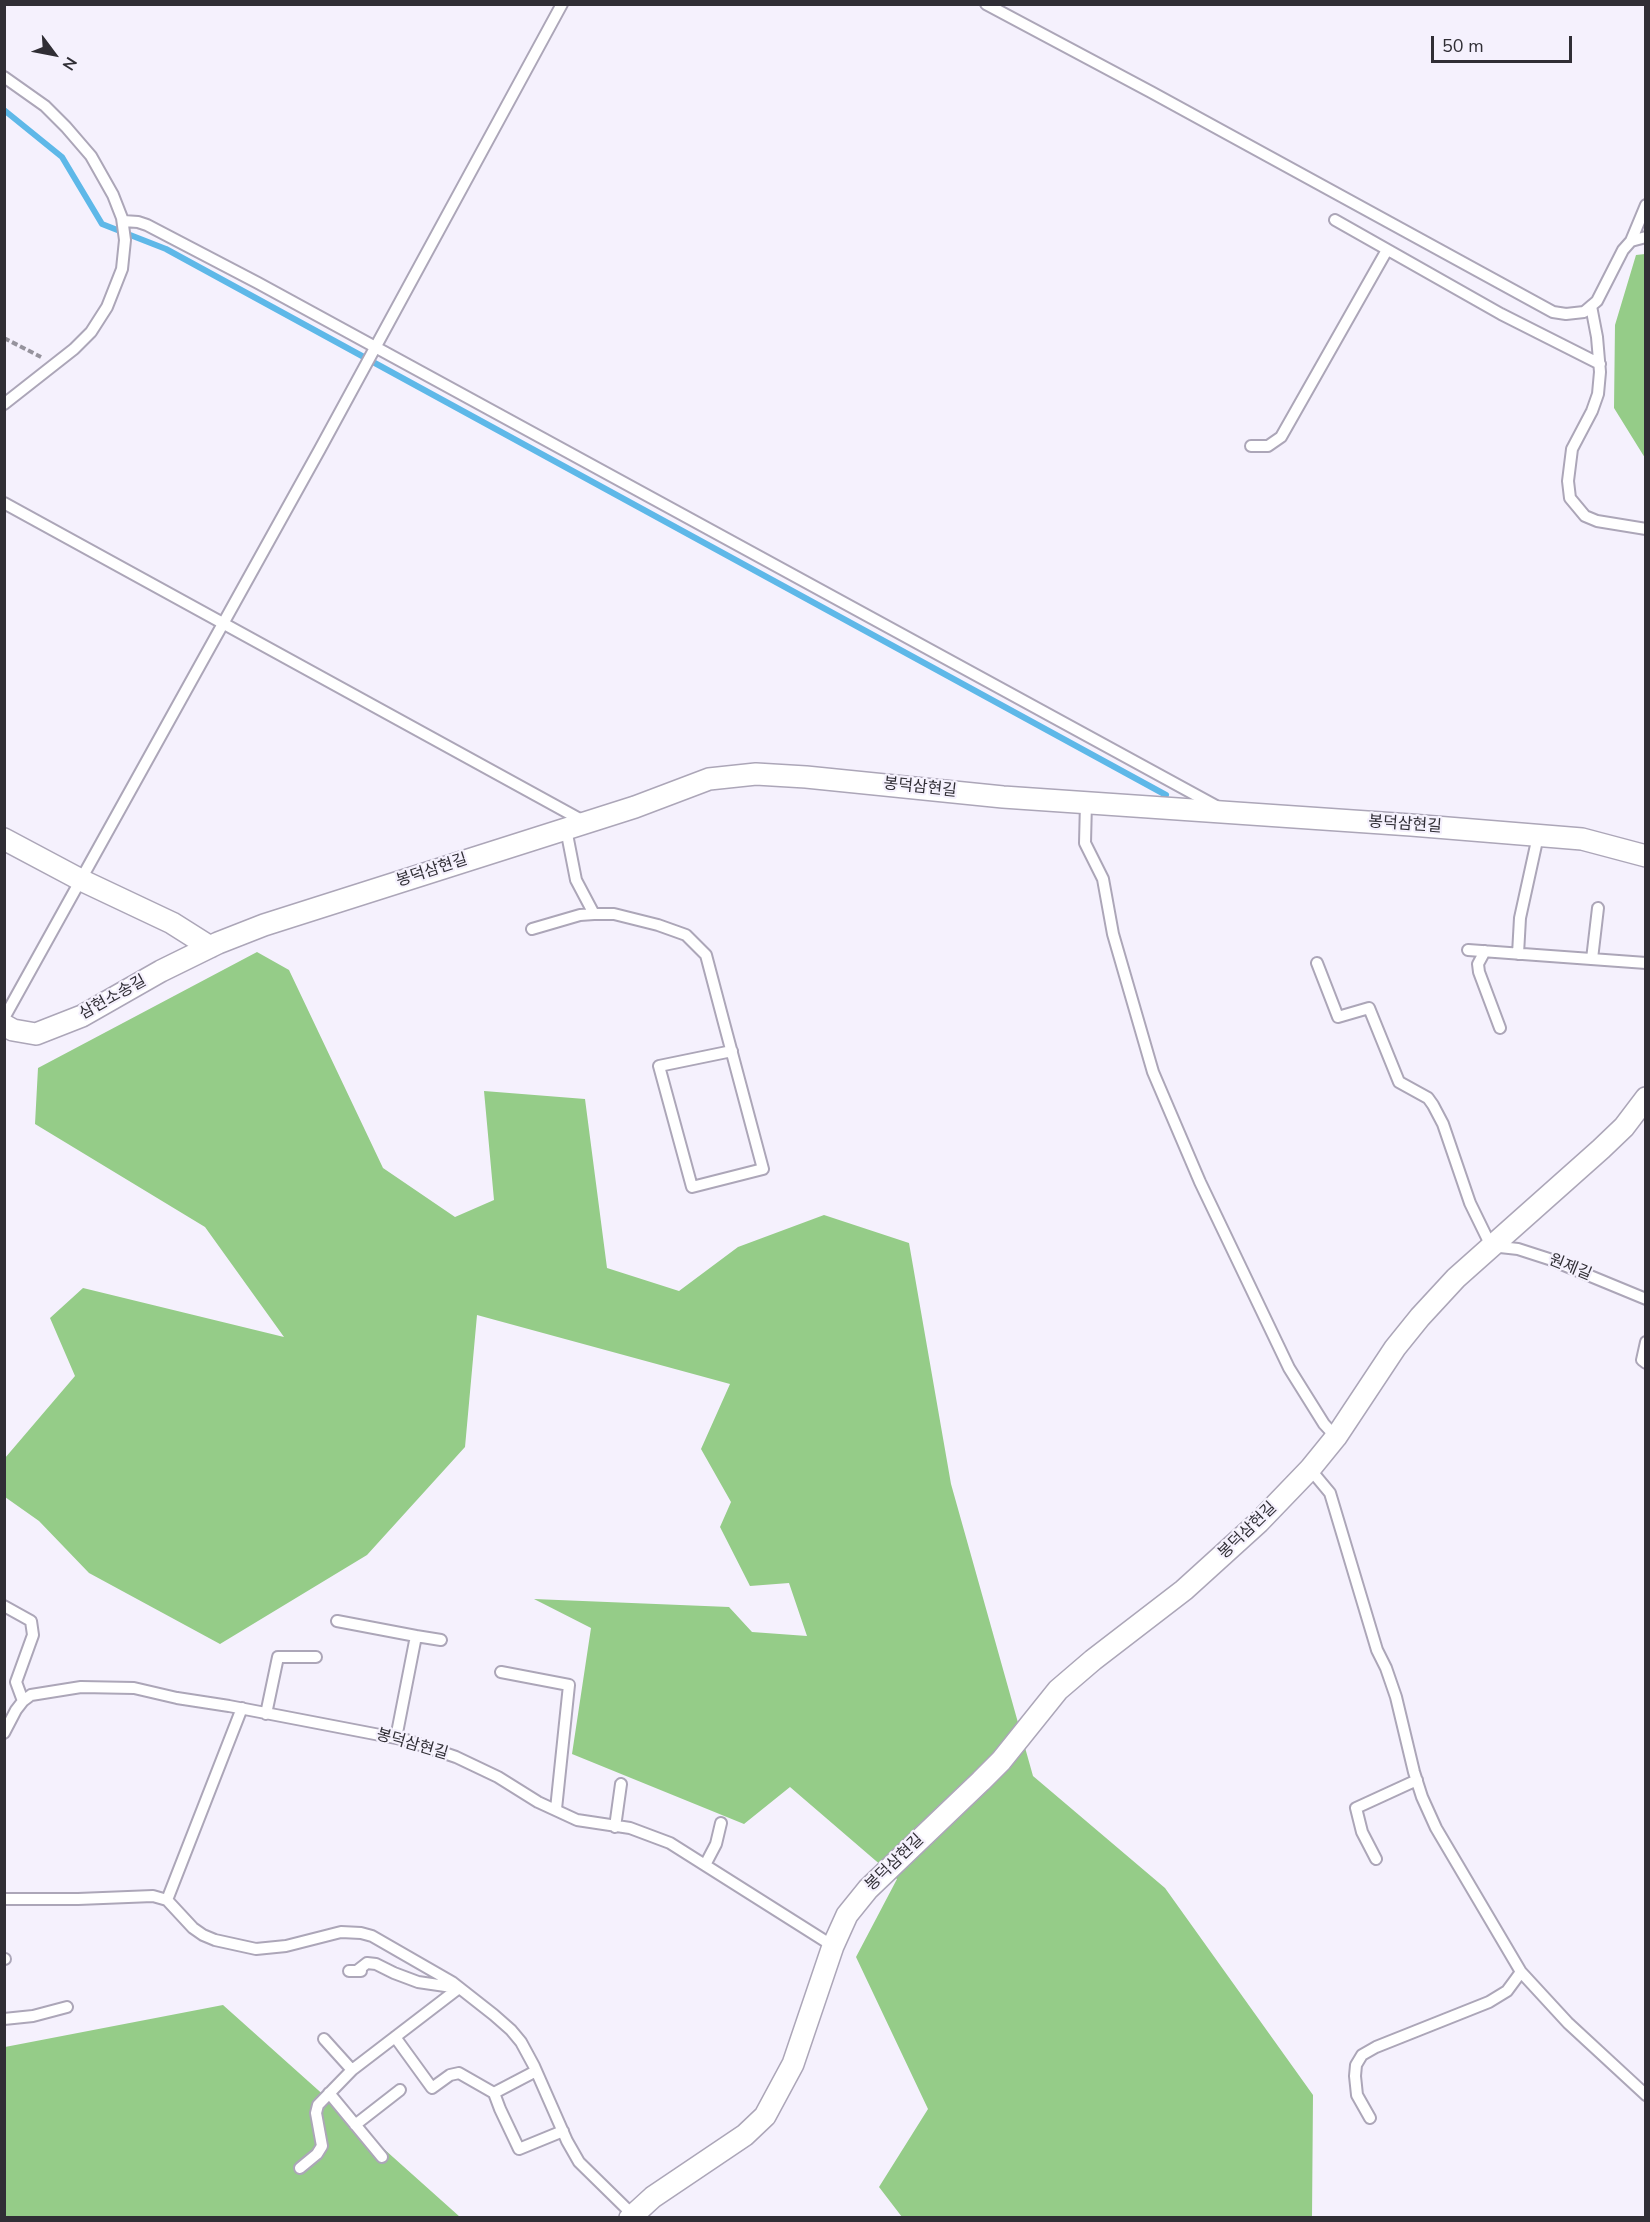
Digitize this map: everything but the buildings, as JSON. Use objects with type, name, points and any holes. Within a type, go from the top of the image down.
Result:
[{"type":"street","name":"봉덕삼현길","points":[[214,945],[264,925],[576,826],[709,779],[756,774],[1003,797],[1582,840],[1646,856]]},
{"type":"street","points":[[4,839],[81,880],[214,945]]},
{"type":"street","name":"삼현소송길","points":[[4,1025],[13,1030],[36,1034],[82,1016],[160,971],[214,945]]},
{"type":"street","name":"봉덕삼현길","points":[[631,2216],[653,2197],[745,2135],[765,2116],[793,2064],[833,1946],[847,1915],[868,1888],[1001,1761],[1058,1690],[1184,1590],[1259,1522],[1310,1469],[1336,1437],[1395,1348],[1420,1317],[1456,1278],[1624,1127],[1646,1098]]},
{"type":"lane","points":[[4,1018],[376,348],[562,4]]},
{"type":"lane","points":[[986,4],[1553,312],[1566,314],[1584,312],[1597,301],[1623,250],[1631,241],[1646,205]]},
{"type":"lane","points":[[4,77],[45,106],[91,156],[113,195],[123,221],[125,240],[122,269],[107,307],[91,332],[54,365],[4,404]]},
{"type":"lane","points":[[1335,220],[1501,314],[1600,364]]},
{"type":"lane","points":[[123,221],[147,225],[258,283],[1226,812]]},
{"type":"lane","points":[[1631,241],[1646,237]]},
{"type":"lane","points":[[1251,446],[1268,446],[1281,437],[1387,250]]},
{"type":"lane","points":[[1591,306],[1600,364],[1598,394],[1592,411],[1572,449],[1568,482],[1570,498],[1585,516],[1597,521],[1646,529]]},
{"type":"lane","points":[[4,503],[223,624],[576,826],[576,879],[594,914]]},
{"type":"lane","points":[[1086,802],[1085,843],[1103,879],[1113,934],[1153,1072],[1200,1182],[1289,1368],[1314,1409],[1336,1437]]},
{"type":"lane","points":[[1518,954],[1520,918],[1538,836]]},
{"type":"lane","points":[[1592,959],[1598,908]]},
{"type":"lane","points":[[532,929],[580,915],[614,914],[686,935],[706,955],[732,1051],[763,1169],[692,1187],[659,1066],[732,1051]]},
{"type":"lane","points":[[1468,950],[1646,963]]},
{"type":"lane","points":[[1485,951],[1478,964],[1479,972],[1500,1028]]},
{"type":"lane","points":[[1317,963],[1338,1017],[1369,1008],[1399,1082],[1428,1098],[1433,1104],[1443,1124],[1470,1203],[1491,1246]]},
{"type":"lane","name":"원제길","points":[[1491,1246],[1518,1249],[1549,1259],[1646,1299]]},
{"type":"lane","points":[[1646,1342],[1642,1360],[1646,1363]]},
{"type":"lane","points":[[1310,1469],[1330,1493],[1377,1650],[1396,1697],[1417,1780],[1436,1828],[1521,1972],[1568,2023],[1646,2095]]},
{"type":"lane","points":[[4,1606],[31,1622],[33,1635],[16,1682],[23,1701],[4,1734]]},
{"type":"lane","points":[[337,1621],[441,1640]]},
{"type":"lane","points":[[396,1738],[416,1636]]},
{"type":"lane","points":[[266,1714],[278,1657],[316,1657]]},
{"type":"lane","points":[[501,1672],[569,1685],[556,1809]]},
{"type":"lane","name":"봉덕삼현길","points":[[23,1701],[31,1695],[81,1687],[134,1688],[396,1738],[456,1757],[498,1777],[538,1802],[577,1820],[639,1831],[670,1843],[833,1946]]},
{"type":"lane","points":[[4,1899],[153,1896],[167,1900],[242,1708]]},
{"type":"lane","points":[[1376,1859],[1362,1832],[1356,1808],[1417,1780]]},
{"type":"lane","points":[[615,1827],[621,1784]]},
{"type":"lane","points":[[705,1865],[716,1844],[721,1823]]},
{"type":"lane","name":"봉덕삼현길","points":[[167,1900],[193,1928],[203,1935],[236,1946],[256,1949],[273,1948],[328,1934],[361,1933],[430,1968],[494,2014],[521,2042],[579,2162],[631,2216]]},
{"type":"lane","points":[[349,1971],[361,1971],[358,1970],[367,1963],[376,1964],[418,1982],[459,1988]]},
{"type":"lane","points":[[1370,2118],[1357,2095],[1356,2065],[1362,2055],[1376,2047],[1489,2002],[1506,1991],[1521,1972]]},
{"type":"lane","points":[[300,2168],[317,2154],[322,2146],[316,2113],[318,2106],[329,2093],[352,2070],[459,1988]]},
{"type":"lane","points":[[4,2019],[33,2016],[67,2007]]},
{"type":"lane","points":[[395,2037],[432,2088],[450,2075],[459,2073],[495,2093],[519,2149],[563,2132]]},
{"type":"lane","points":[[324,2039],[352,2070]]},
{"type":"lane","points":[[495,2093],[536,2071]]},
{"type":"lane","points":[[355,2125],[400,2090]]},
{"type":"lane","points":[[329,2093],[382,2157]]},
{"type":"path","points":[[4,338],[54,365]]},
{"type":"green space","points":[[1646,254],[1645,458],[1614,408],[1615,325],[1636,255]]},
{"type":"green space","points":[[257,952],[289,970],[383,1168],[455,1217],[494,1200],[484,1091],[585,1099],[607,1268],[679,1291],[738,1247],[824,1215],[909,1243],[951,1484],[1033,1776],[1165,1888],[1313,2095],[1312,2217],[902,2217],[879,2187],[928,2109],[856,1957],[897,1879],[790,1787],[744,1824],[572,1754],[591,1628],[534,1599],[729,1607],[752,1632],[807,1636],[789,1583],[750,1586],[720,1527],[731,1502],[701,1449],[730,1384],[477,1315],[465,1447],[367,1555],[220,1644],[89,1573],[39,1521],[5,1497],[5,1458],[75,1376],[50,1318],[83,1288],[284,1337],[205,1227],[35,1124],[38,1068]]},
{"type":"green space","points":[[223,2005],[460,2217],[5,2218],[5,2047]]},
{"type":"waterway","points":[[4,110],[62,157],[102,224],[166,249],[1166,795]]}]
